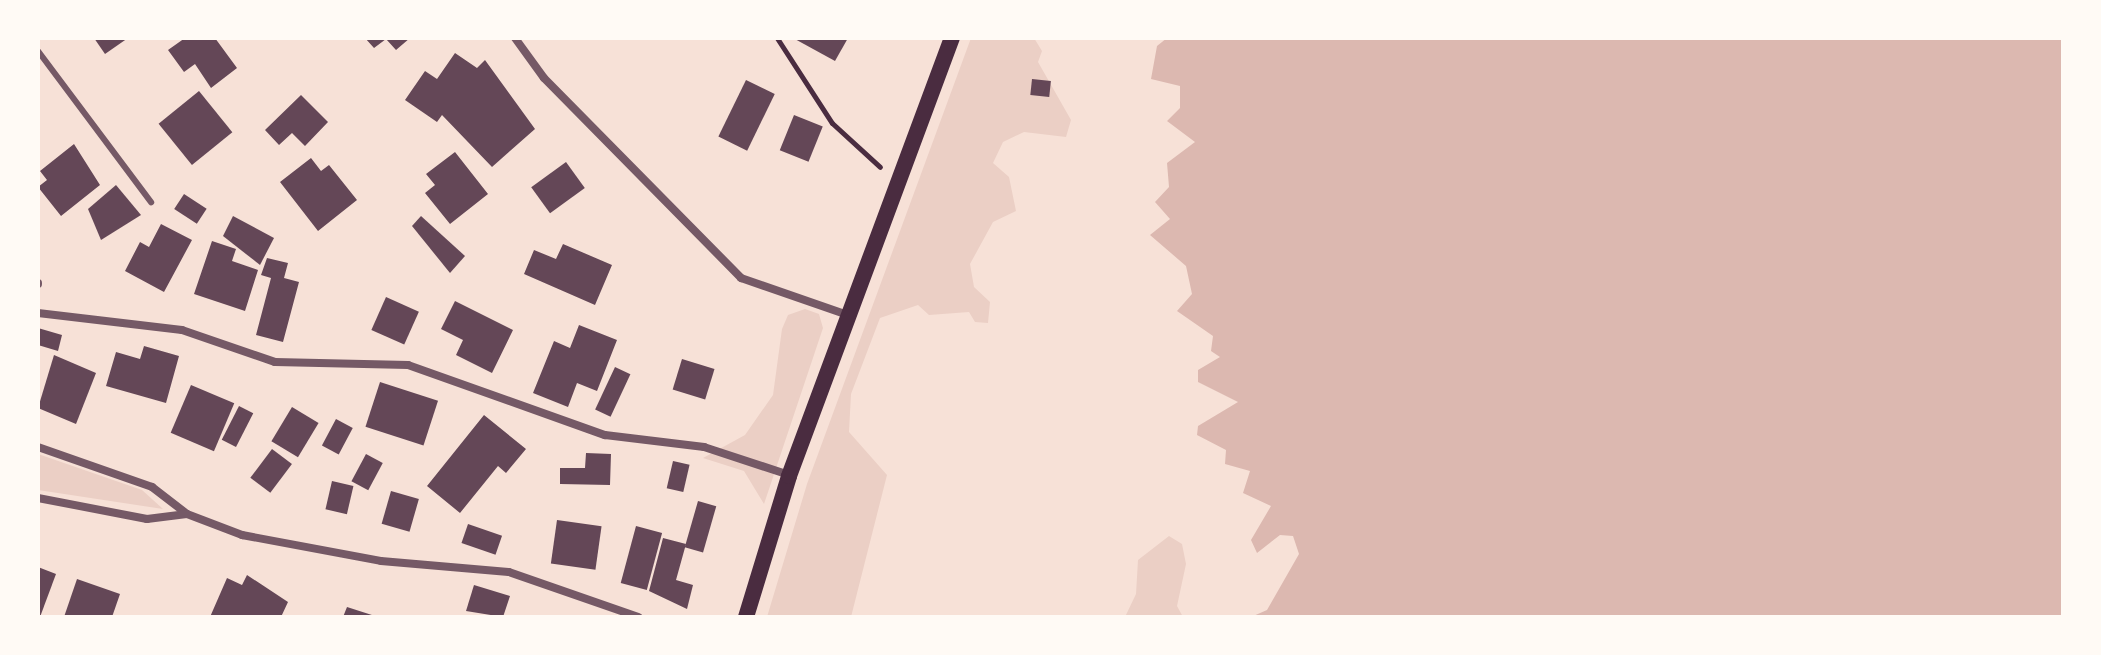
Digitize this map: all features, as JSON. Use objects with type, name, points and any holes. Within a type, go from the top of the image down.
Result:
[{"type":"main road","points":[[746,617],[789,476],[952,38]]},
{"type":"street","points":[[515,38],[544,78],[741,278],[848,315]]},
{"type":"street","points":[[38,313],[182,330],[275,362],[408,365],[605,435],[704,447],[789,476]]},
{"type":"street","points":[[38,447],[152,487],[187,514],[298,547],[509,572],[638,617]]},
{"type":"street","points":[[38,498],[147,519],[187,514]]},
{"type":"lane","points":[[38,51],[151,202]]},
{"type":"path","points":[[777,38],[832,123],[898,184]]},
{"type":"shaded area","points":[[971,38],[1034,38],[1042,51],[1038,62],[1071,120],[1066,137],[1024,132],[1003,142],[993,163],[1009,177],[1016,211],[993,222],[970,264],[974,287],[990,302],[988,323],[975,322],[969,312],[929,315],[918,305],[880,318],[851,394],[849,432],[887,475],[851,617],[767,617],[807,484]]},
{"type":"shaded area","points":[[1167,38],[2063,38],[2063,617],[1251,617],[1267,610],[1299,554],[1293,536],[1280,535],[1257,553],[1251,540],[1271,506],[1243,493],[1250,471],[1225,464],[1226,450],[1197,435],[1198,426],[1238,402],[1198,382],[1198,370],[1220,357],[1211,351],[1213,336],[1177,311],[1192,294],[1186,266],[1150,235],[1170,219],[1155,202],[1169,187],[1167,163],[1195,142],[1167,121],[1180,108],[1180,86],[1151,79],[1157,46]]},
{"type":"shaded area","points":[[805,309],[819,314],[823,328],[764,504],[744,471],[703,458],[745,435],[773,395],[782,329],[788,315]]},
{"type":"shaded area","points":[[38,454],[142,490],[163,509],[38,490]]},
{"type":"shaded area","points":[[1169,536],[1182,544],[1186,564],[1177,606],[1183,617],[1125,617],[1136,594],[1138,560]]},
{"type":"building","points":[[94,38],[128,38],[105,54]]},
{"type":"building","points":[[185,38],[215,38],[237,68],[211,88],[195,64],[184,72],[168,50]]},
{"type":"building","points":[[365,38],[410,38],[396,50],[386,39],[374,48]]},
{"type":"building","points":[[793,38],[848,38],[835,61]]},
{"type":"building","points":[[455,53],[477,68],[485,60],[535,129],[492,167],[442,115],[437,122],[405,100],[425,71],[437,79]]},
{"type":"building","points":[[1032,79],[1051,81],[1049,97],[1030,95]]},
{"type":"building","points":[[746,80],[775,94],[747,151],[718,137]]},
{"type":"building","points":[[199,91],[232,132],[192,165],[159,124]]},
{"type":"building","points":[[301,95],[328,122],[305,146],[292,133],[279,145],[265,130]]},
{"type":"building","points":[[794,115],[823,127],[809,162],[780,150]]},
{"type":"building","points":[[74,144],[100,185],[61,216],[38,187],[47,180],[40,171]]},
{"type":"building","points":[[455,152],[488,194],[450,224],[425,193],[435,185],[426,174]]},
{"type":"building","points":[[311,158],[321,171],[329,165],[357,200],[318,231],[280,182]]},
{"type":"building","points":[[566,162],[585,188],[550,213],[531,187]]},
{"type":"building","points":[[116,185],[141,215],[101,240],[88,209]]},
{"type":"building","points":[[184,194],[207,209],[197,224],[174,209]]},
{"type":"building","points":[[233,216],[274,238],[260,265],[223,236]]},
{"type":"building","points":[[421,216],[465,256],[450,273],[412,226]]},
{"type":"building","points":[[161,224],[192,240],[164,292],[125,271],[140,242],[149,247]]},
{"type":"building","points":[[212,241],[236,249],[232,261],[258,270],[245,311],[194,294]]},
{"type":"building","points":[[563,244],[612,265],[595,305],[524,274],[534,250],[556,259]]},
{"type":"building","points":[[267,258],[288,263],[284,278],[299,282],[283,342],[256,335],[271,278],[261,275]]},
{"type":"building","points":[[386,297],[419,312],[404,345],[371,330]]},
{"type":"building","points":[[455,301],[513,330],[492,373],[456,355],[463,340],[441,329]]},
{"type":"building","points":[[579,325],[617,340],[597,391],[577,383],[568,407],[533,393],[554,341],[570,348]]},
{"type":"building","points":[[38,328],[62,335],[58,351],[38,345]]},
{"type":"building","points":[[144,346],[179,356],[166,403],[106,386],[116,352],[140,359]]},
{"type":"building","points":[[54,355],[96,373],[76,424],[38,408]]},
{"type":"building","points":[[682,359],[715,369],[705,400],[673,390]]},
{"type":"building","points":[[615,367],[630,374],[611,417],[595,410]]},
{"type":"building","points":[[380,382],[438,401],[423,446],[365,427]]},
{"type":"building","points":[[191,385],[234,403],[214,451],[171,433]]},
{"type":"building","points":[[239,406],[253,413],[236,447],[222,440]]},
{"type":"building","points":[[292,407],[319,423],[298,457],[271,441]]},
{"type":"building","points":[[484,415],[526,449],[506,473],[498,466],[460,513],[427,486]]},
{"type":"building","points":[[336,419],[353,428],[339,454],[322,445]]},
{"type":"building","points":[[272,449],[292,464],[270,493],[250,478]]},
{"type":"building","points":[[586,453],[611,454],[610,485],[560,484],[560,468],[585,468]]},
{"type":"building","points":[[366,454],[383,463],[368,490],[351,481]]},
{"type":"building","points":[[673,461],[690,465],[683,492],[667,488]]},
{"type":"building","points":[[332,481],[353,486],[347,514],[325,509]]},
{"type":"building","points":[[391,491],[419,499],[410,532],[382,524]]},
{"type":"building","points":[[698,501],[716,506],[703,552],[685,547]]},
{"type":"building","points":[[557,520],[602,526],[595,570],[551,564]]},
{"type":"building","points":[[468,524],[502,536],[496,555],[461,543]]},
{"type":"building","points":[[636,526],[662,533],[647,590],[621,583]]},
{"type":"building","points":[[663,538],[686,544],[676,580],[693,585],[687,609],[649,591]]},
{"type":"building","points":[[38,567],[56,574],[40,617],[38,617]]},
{"type":"building","points":[[247,575],[288,602],[281,617],[210,617],[227,578],[242,585]]},
{"type":"building","points":[[77,579],[120,594],[112,617],[64,617]]},
{"type":"building","points":[[474,585],[510,596],[503,617],[466,611]]},
{"type":"building","points":[[347,607],[375,616],[375,617],[343,617]]}]
